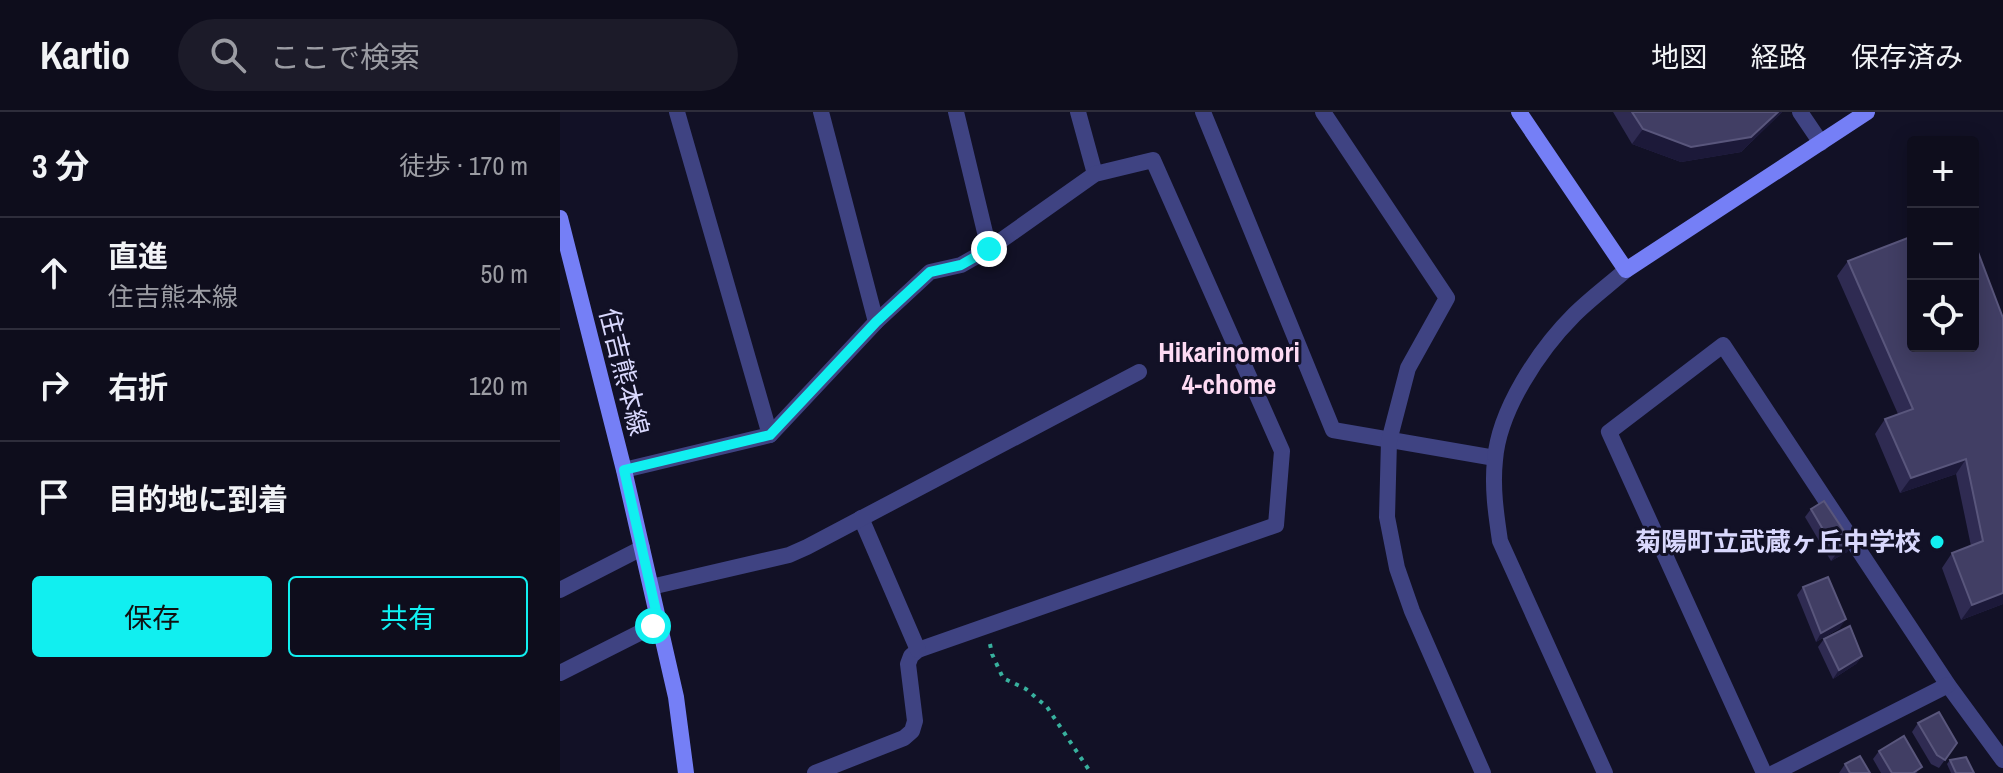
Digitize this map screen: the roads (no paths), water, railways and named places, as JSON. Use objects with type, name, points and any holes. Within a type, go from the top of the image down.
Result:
[{"type":"main road","points":[[1519,112],[1626,270],[1867,112]]},
{"type":"main road","name":"住吉熊本線","points":[[560,218],[624,470],[676,697],[686,773]]},
{"type":"street","points":[[677,112],[770,435]]},
{"type":"street","points":[[821,112],[876,322]]},
{"type":"street","points":[[956,112],[989,249]]},
{"type":"street","points":[[1078,112],[1095,174]]},
{"type":"street","points":[[1203,112],[1333,430],[1495,458]]},
{"type":"street","points":[[1323,112],[1447,298],[1408,368],[1389,441],[1387,517],[1397,568],[1412,611],[1483,773]]},
{"type":"street","points":[[1800,112],[1821,143]]},
{"type":"street","points":[[624,470],[770,435],[876,322],[930,272],[961,265],[989,249],[1095,174],[1153,160],[1282,451],[1276,525],[918,650],[908,664],[915,721],[912,731],[904,738],[815,773]]},
{"type":"street","points":[[1605,773],[1500,541],[1495,505],[1495,458],[1508,410],[1533,365],[1573,316],[1626,270]]},
{"type":"street","points":[[1764,773],[1609,432],[1723,345],[1948,685],[2003,760]]},
{"type":"street","points":[[651,587],[789,555],[1139,372]]},
{"type":"street","points":[[861,518],[918,650]]},
{"type":"street","points":[[560,590],[642,548]]},
{"type":"street","points":[[560,673],[659,624]]},
{"type":"street","points":[[1774,773],[1948,685]]},
{"type":"place","name":"菊陽町立武蔵ヶ丘中学校","points":[[1937,542]]},
{"type":"district","name":"Hikarinomori 4-chome","points":[[1229,368]]}]
